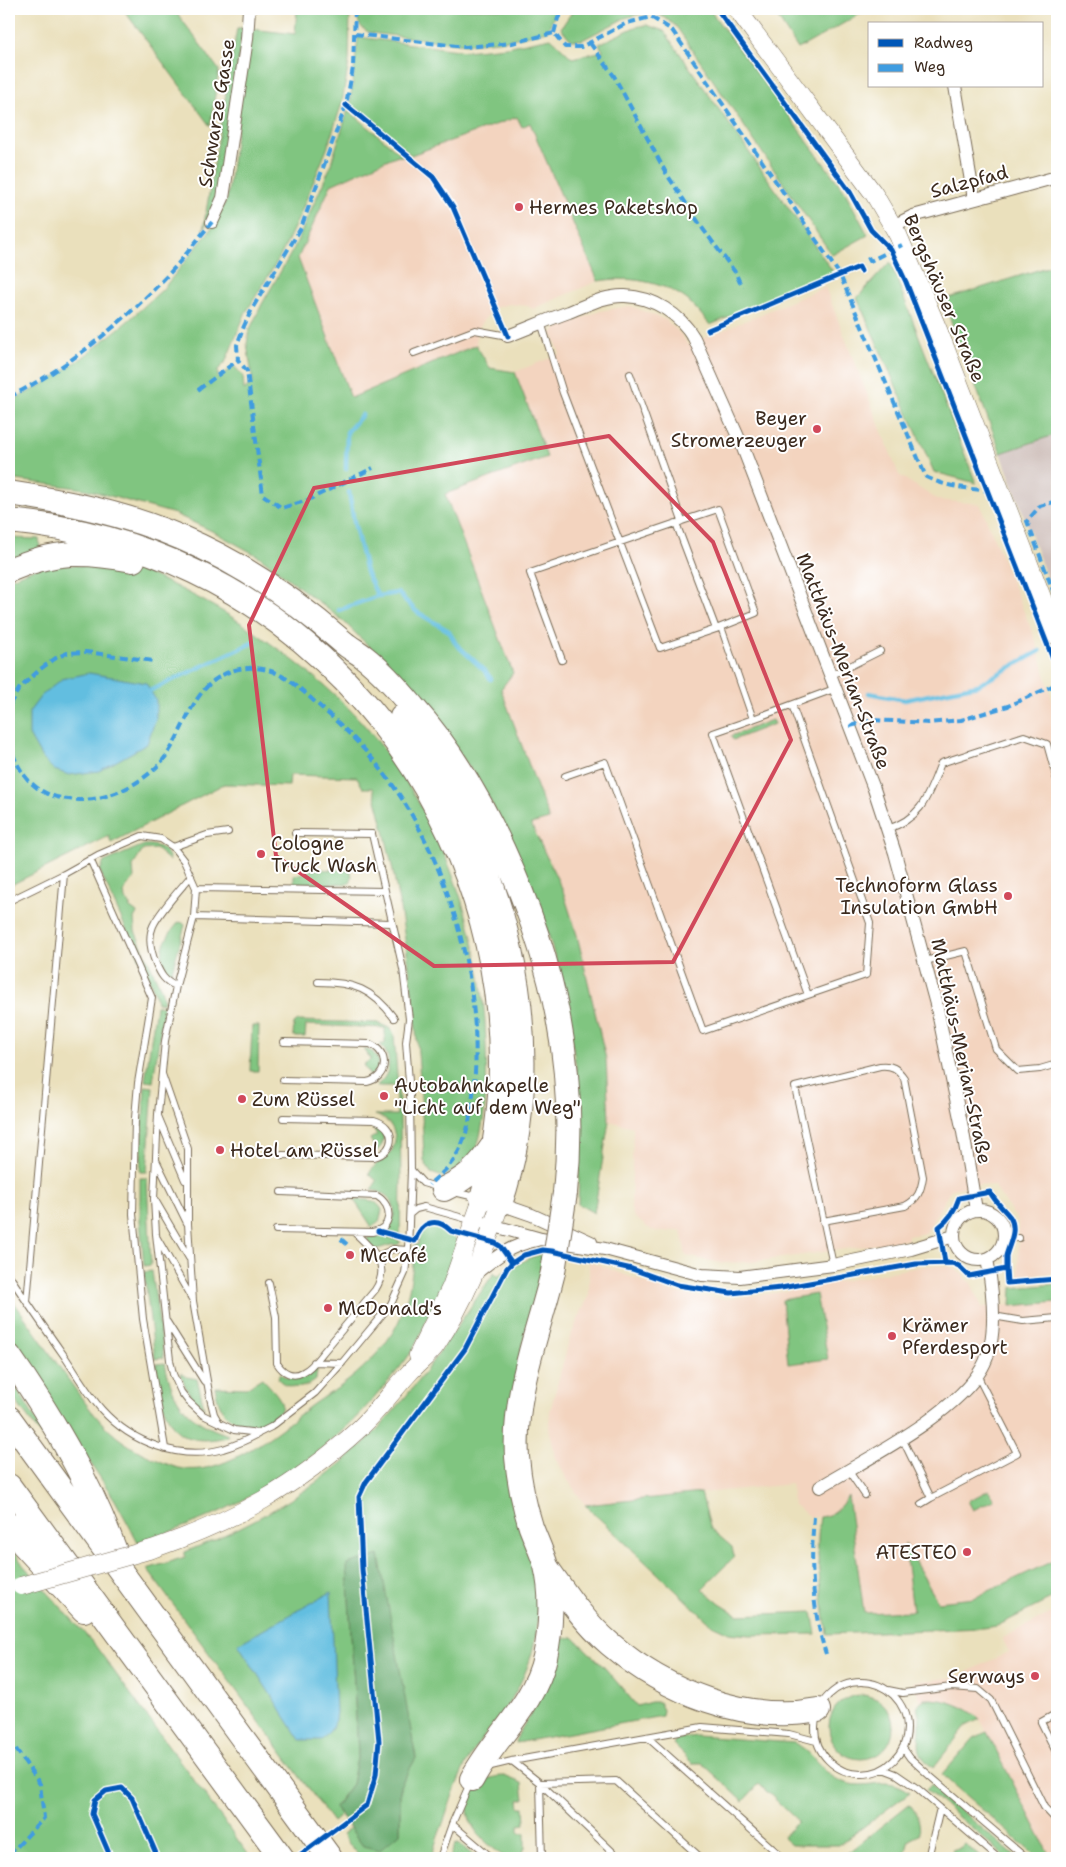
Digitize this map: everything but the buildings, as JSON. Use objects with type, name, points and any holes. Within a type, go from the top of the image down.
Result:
[{"type":"highway","points":[[11,494],[59,500],[110,512],[151,525],[183,538],[214,553],[274,588],[378,669],[415,708],[447,750],[488,816],[519,884],[545,956],[566,1069],[568,1148],[565,1193],[553,1272],[523,1380],[517,1441],[519,1473],[526,1510],[546,1567],[550,1609],[545,1658],[537,1680],[524,1703],[483,1759],[472,1779]]},
{"type":"highway","points":[[9,521],[75,530],[107,538],[194,571],[230,591],[265,613],[328,664],[378,718],[404,753],[435,802],[456,844],[482,920],[494,973],[501,1071],[498,1113],[488,1179],[486,1208]]},
{"type":"highway","points":[[9,570],[44,557],[64,553],[85,553],[194,571]]},
{"type":"highway","points":[[347,645],[370,679],[414,733],[436,766],[471,833],[497,897],[515,980],[520,1022],[520,1105],[510,1167],[486,1208]]},
{"type":"highway","points":[[444,1189],[469,1175],[483,1161],[493,1146]]},
{"type":"highway","points":[[9,1356],[37,1397],[89,1488],[126,1578]]},
{"type":"highway","points":[[9,1418],[330,1858]]},
{"type":"highway","points":[[9,1486],[282,1858]]},
{"type":"highway","points":[[9,1525],[22,1543],[174,1710]]},
{"type":"highway","points":[[546,1567],[585,1618],[610,1644],[660,1679],[702,1698],[724,1705],[776,1713],[818,1710]]},
{"type":"street","name":"Schwarze Gasse","points":[[212,222],[223,198],[247,39],[249,9]]},
{"type":"street","name":"Bergshäuser Straße","points":[[737,9],[874,194],[892,226],[939,332],[1057,636]]},
{"type":"street","points":[[955,88],[974,199]]},
{"type":"street","name":"Salzpfad","points":[[892,226],[913,216],[1057,177]]},
{"type":"street","name":"Matthäus-Merian-Straße","points":[[508,336],[601,299],[623,296],[641,298],[657,304],[688,326],[743,448],[834,689],[874,788],[925,961],[947,1051],[976,1210]]},
{"type":"street","points":[[15,1587],[152,1549],[229,1519],[254,1506],[324,1459],[361,1427],[410,1371],[436,1345],[473,1276],[492,1226],[486,1208]]},
{"type":"street","points":[[486,1208],[532,1215],[605,1248]]},
{"type":"street","points":[[410,1371],[451,1287],[486,1208]]},
{"type":"street","points":[[976,1210],[991,1213],[997,1218],[1004,1231],[1004,1239],[998,1252],[987,1259],[979,1261],[965,1256],[959,1251],[954,1236],[958,1222],[969,1212],[976,1210]]},
{"type":"street","points":[[492,1226],[541,1239],[605,1248],[702,1275],[740,1277],[833,1265],[911,1249],[954,1236]]},
{"type":"street","points":[[473,1276],[503,1251],[520,1244],[541,1239]]},
{"type":"street","points":[[820,1487],[926,1423],[968,1387],[977,1375],[982,1368],[987,1354],[993,1316],[987,1259]]},
{"type":"lane","points":[[541,322],[563,393],[620,542],[660,648],[756,613],[718,509],[620,542],[530,574],[562,660]]},
{"type":"lane","points":[[414,353],[475,330],[508,336]]},
{"type":"lane","points":[[630,374],[679,522],[754,719]]},
{"type":"lane","points":[[830,676],[880,651]]},
{"type":"lane","points":[[808,995],[713,733],[834,689]]},
{"type":"lane","points":[[566,776],[605,762],[703,1031],[866,975],[870,923],[792,705]]},
{"type":"lane","points":[[887,829],[901,824],[924,804],[941,763],[1024,736],[1047,744],[1057,780]]},
{"type":"lane","points":[[173,847],[207,835],[228,832]]},
{"type":"lane","points":[[9,1275],[102,1410],[128,1434],[138,1439],[165,1448],[198,1452],[215,1451],[242,1443],[271,1427],[315,1393],[391,1304],[405,1273],[410,1214],[410,1095],[406,1042],[409,1019],[403,970],[372,834],[295,833]]},
{"type":"lane","points":[[9,901],[90,859],[142,836],[160,840],[173,847],[184,861],[196,888],[194,917],[167,1027],[161,1070],[154,1199],[170,1360],[176,1383],[188,1401],[202,1415],[220,1424],[245,1432],[259,1433]]},
{"type":"lane","points":[[90,859],[152,998],[136,1100],[133,1214],[143,1319],[165,1448]]},
{"type":"lane","points":[[27,1302],[64,874]]},
{"type":"lane","points":[[176,986],[165,980],[158,969],[151,949],[151,932],[155,922],[191,876]]},
{"type":"lane","points":[[196,888],[385,891]]},
{"type":"lane","points":[[194,917],[391,923]]},
{"type":"lane","points":[[925,961],[966,951],[996,1049],[1018,1071],[1040,1069],[1057,1064]]},
{"type":"lane","points":[[318,982],[333,982],[357,986],[376,998],[394,1018]]},
{"type":"lane","points":[[283,1080],[367,1082],[378,1078],[385,1062],[380,1050],[370,1044],[284,1042]]},
{"type":"lane","points":[[823,1221],[905,1206],[914,1201],[922,1190],[923,1177],[904,1078],[898,1070],[890,1065],[795,1087],[823,1221],[833,1265]]},
{"type":"lane","points":[[161,1070],[188,1149],[188,1224],[192,1301],[212,1408],[220,1424]]},
{"type":"lane","points":[[158,1114],[187,1184]]},
{"type":"lane","points":[[282,1155],[374,1158],[385,1152],[391,1142],[385,1125],[374,1120],[283,1118]]},
{"type":"lane","points":[[156,1159],[188,1224]]},
{"type":"lane","points":[[411,1170],[423,1182],[444,1189],[486,1208]]},
{"type":"lane","points":[[276,1230],[372,1232],[384,1227],[389,1216],[389,1210],[382,1199],[371,1195],[281,1192]]},
{"type":"lane","points":[[154,1199],[190,1260]]},
{"type":"lane","points":[[410,1214],[416,1208],[424,1207],[486,1208]]},
{"type":"lane","points":[[269,1283],[276,1317],[277,1363],[284,1372],[296,1374],[304,1372],[377,1286],[381,1272],[378,1256],[354,1232]]},
{"type":"lane","points":[[156,1234],[192,1301]]},
{"type":"lane","points":[[1004,1239],[1019,1238]]},
{"type":"lane","points":[[378,1256],[393,1249],[408,1250]]},
{"type":"lane","points":[[993,1316],[1023,1321],[1057,1318]]},
{"type":"lane","points":[[165,1318],[207,1385]]},
{"type":"lane","points":[[314,1362],[342,1363]]},
{"type":"lane","points":[[921,1504],[1017,1453],[977,1375]]},
{"type":"lane","points":[[902,1438],[931,1498]]},
{"type":"lane","points":[[848,1470],[865,1495]]},
{"type":"lane","points":[[887,1689],[897,1698],[904,1710],[907,1723],[907,1737],[903,1748],[894,1761],[883,1769],[870,1774],[856,1775],[843,1771],[831,1764],[822,1754],[816,1741],[815,1720],[825,1698],[836,1689],[848,1684],[861,1682],[903,1692],[952,1687],[978,1689],[991,1700],[1044,1807],[1057,1820]]},
{"type":"lane","points":[[1057,1713],[1041,1722],[1057,1754]]},
{"type":"lane","points":[[440,1858],[452,1824],[472,1779],[491,1766],[702,1727],[789,1734],[816,1741]]},
{"type":"lane","points":[[647,1737],[783,1858]]},
{"type":"lane","points":[[903,1748],[910,1758],[931,1777],[1026,1858]]},
{"type":"lane","points":[[512,1761],[540,1784],[620,1858]]},
{"type":"lane","points":[[883,1769],[896,1774],[918,1789],[998,1858]]},
{"type":"lane","points":[[540,1784],[616,1781],[701,1858]]},
{"type":"lane","points":[[540,1784],[542,1858]]},
{"type":"lane","points":[[928,1858],[940,1808]]},
{"type":"lane","points":[[452,1824],[492,1858]]},
{"type":"highlighted area","points":[[609,436],[713,542],[791,740],[673,962],[434,966],[276,856],[249,625],[314,488]]},
{"type":"shaded area","points":[[517,117],[522,126],[530,123],[598,281],[533,309],[528,306],[509,304],[494,308],[481,323],[476,345],[351,398],[298,258],[331,185],[393,157],[411,155]]},
{"type":"shaded area","points":[[825,287],[899,475],[938,500],[980,504],[1036,641],[1057,718],[1057,1273],[1019,1276],[1018,1221],[994,1186],[981,1184],[951,1189],[926,1233],[908,1236],[908,1240],[753,1262],[721,1263],[686,1256],[681,1230],[662,1232],[651,1230],[634,1217],[631,1210],[633,1127],[609,1121],[606,1059],[577,935],[563,891],[531,824],[549,819],[501,689],[445,494],[546,457],[515,372],[560,354],[552,333],[557,328],[600,311],[630,306],[666,320],[682,335],[688,345]]},
{"type":"shaded area","points":[[1057,434],[1057,606],[1001,453]]},
{"type":"shaded area","points":[[589,1261],[667,1291],[693,1296],[727,1299],[781,1292],[924,1266],[939,1266],[952,1267],[963,1275],[971,1283],[982,1307],[1057,1302],[1057,1596],[997,1626],[827,1634],[819,1572],[817,1536],[820,1517],[810,1517],[793,1504],[791,1484],[585,1505],[567,1479],[556,1458],[549,1428],[550,1411],[570,1337],[589,1295]]},
{"type":"shaded area","points":[[1057,1610],[1057,1858],[1050,1858],[980,1719],[966,1709],[945,1701],[925,1699],[921,1701],[913,1682],[956,1677],[1009,1652],[1002,1638]]},
{"type":"green space","points":[[123,9],[174,9],[219,70],[210,126]]},
{"type":"green space","points":[[297,9],[350,9],[349,61],[342,103],[327,149],[299,217],[281,255],[245,314],[225,363],[218,370],[218,379],[234,366],[243,376],[244,390],[253,382],[247,344],[249,331],[294,248],[329,170],[348,110],[403,156],[393,157],[331,185],[298,258],[351,398],[476,345],[490,368],[515,372],[547,457],[445,494],[513,673],[501,689],[549,819],[531,824],[563,891],[577,935],[606,1059],[609,1121],[594,1213],[578,1204],[581,1118],[577,1074],[565,993],[535,893],[483,787],[418,694],[342,620],[260,557],[214,532],[175,514],[85,489],[9,479],[9,402],[44,384],[82,358],[129,320],[163,289],[212,228],[227,199],[251,29],[295,34]]},
{"type":"green space","points":[[358,9],[558,9],[547,31],[508,40],[466,44],[371,33],[363,29],[359,24]]},
{"type":"green space","points":[[574,9],[709,9],[845,192],[868,235],[832,255],[676,26],[651,11],[625,18],[582,40],[571,40],[561,28]]},
{"type":"green space","points":[[772,9],[869,9],[798,49]]},
{"type":"green space","points":[[647,25],[664,31],[834,273],[710,325],[686,299],[666,288],[644,281],[621,279],[598,281],[530,123],[522,127],[517,117],[411,155],[350,104],[358,37],[465,51],[506,47],[551,38],[572,58],[603,51],[599,44],[635,27]]},
{"type":"green space","points":[[237,28],[243,28],[216,206],[203,230]]},
{"type":"green space","points":[[890,262],[976,483],[934,472],[857,298]]},
{"type":"green space","points":[[1057,264],[1057,434],[1001,453],[943,300]]},
{"type":"green space","points":[[9,538],[39,539],[40,549],[9,561]]},
{"type":"green space","points":[[46,564],[130,567],[169,583],[213,606],[256,633],[327,688],[365,726],[390,757],[412,791],[448,864],[462,902],[473,941],[481,981],[485,1021],[486,1093],[481,1129],[471,1162],[443,1177],[431,1173],[424,1161],[415,1020],[410,973],[395,880],[373,788],[363,788],[357,777],[290,775],[289,786],[224,784],[111,843],[109,836],[9,886],[9,579]]},
{"type":"green space","points":[[772,720],[774,724],[733,740],[731,736]]},
{"type":"green space","points":[[144,845],[153,845],[161,848],[167,853],[170,861],[156,849],[143,850],[133,866],[134,878],[124,891],[125,900],[131,905],[129,907],[137,913],[134,918],[135,931],[161,989],[164,1002],[157,1003],[155,993],[100,871],[104,862]]},
{"type":"green space","points":[[305,869],[346,870],[351,872],[352,877],[350,883],[346,884],[294,883],[294,875],[304,873]]},
{"type":"green space","points":[[179,922],[185,925],[172,971],[168,972],[162,959],[162,952],[166,940]]},
{"type":"green space","points":[[164,1005],[153,1082],[145,1081],[156,1006]]},
{"type":"green space","points":[[298,1021],[378,1023],[389,1028],[394,1034],[400,1115],[400,1237],[387,1233],[394,1219],[393,1206],[386,1195],[371,1190],[377,1181],[369,1174],[379,1162],[390,1154],[395,1140],[395,1134],[390,1124],[375,1115],[397,1115],[395,1086],[376,1086],[385,1077],[388,1066],[387,1055],[380,1044],[385,1044],[385,1028],[306,1025],[305,1037],[296,1037],[293,1035],[294,1024]]},
{"type":"green space","points":[[252,1026],[259,1026],[258,1071],[250,1071]]},
{"type":"green space","points":[[364,1049],[373,1052],[378,1060],[377,1069],[370,1076],[363,1065],[371,1059]]},
{"type":"green space","points":[[145,1086],[153,1087],[147,1172],[140,1172]]},
{"type":"green space","points":[[371,1125],[379,1128],[384,1134],[382,1145],[377,1151],[370,1139],[377,1135]]},
{"type":"green space","points":[[140,1178],[147,1178],[151,1265],[144,1266],[140,1220]]},
{"type":"green space","points":[[354,1200],[370,1200],[377,1203],[382,1210],[379,1222],[372,1227]]},
{"type":"green space","points":[[435,1223],[443,1227],[457,1240],[452,1267],[412,1351],[361,1412],[334,1438],[305,1461],[242,1501],[173,1531],[138,1542],[115,1500],[9,1340],[9,1295],[97,1418],[110,1431],[124,1442],[172,1466],[189,1469],[208,1468],[226,1462],[263,1442],[313,1404],[348,1381],[376,1355],[393,1332],[403,1311],[411,1279],[415,1245],[418,1245],[420,1234],[424,1228]]},
{"type":"green space","points":[[382,1235],[400,1241],[400,1243],[377,1249],[372,1247],[367,1238]]},
{"type":"green space","points":[[543,1254],[539,1282],[521,1349],[530,1554],[535,1575],[538,1614],[532,1652],[518,1688],[503,1712],[475,1749],[463,1770],[437,1838],[432,1858],[360,1858],[342,1835],[350,1828],[363,1846],[400,1833],[400,1786],[416,1757],[372,1558],[347,1564],[358,1753],[352,1784],[335,1806],[340,1816],[333,1822],[147,1569],[185,1557],[185,1552],[267,1513],[318,1481],[342,1462],[365,1442],[401,1403],[494,1273],[497,1276],[529,1258]]},
{"type":"green space","points":[[152,1271],[164,1358],[155,1359],[144,1272]]},
{"type":"green space","points":[[1057,1284],[1057,1302],[1011,1306],[1012,1288]]},
{"type":"green space","points":[[816,1294],[828,1359],[788,1364],[782,1300]]},
{"type":"green space","points":[[165,1363],[173,1390],[185,1409],[202,1424],[228,1435],[227,1437],[207,1440],[191,1438],[180,1433],[171,1424],[161,1398],[156,1364]]},
{"type":"green space","points":[[315,1367],[317,1370],[316,1380],[307,1386],[292,1387],[278,1379],[280,1374],[290,1378],[299,1377]]},
{"type":"green space","points":[[181,1373],[187,1377],[197,1379],[204,1407],[189,1393]]},
{"type":"green space","points":[[9,1376],[68,1472],[9,1392]]},
{"type":"green space","points":[[262,1378],[280,1399],[281,1409],[277,1415],[270,1420],[251,1424],[240,1423],[231,1419],[220,1406],[215,1387],[246,1388]]},
{"type":"green space","points":[[989,1490],[994,1500],[973,1510],[968,1501]]},
{"type":"green space","points":[[701,1493],[711,1529],[732,1547],[734,1557],[702,1589],[720,1604],[738,1615],[812,1612],[816,1634],[749,1635],[729,1633],[712,1625],[585,1505]]},
{"type":"green space","points":[[848,1496],[864,1613],[913,1611],[904,1543],[938,1602],[974,1598],[1057,1559],[1057,1596],[997,1626],[827,1634],[818,1561],[820,1517],[833,1513]]},
{"type":"green space","points":[[9,1543],[23,1565],[94,1644],[251,1858],[9,1858]]},
{"type":"green space","points":[[379,1555],[416,1758],[400,1786],[400,1833],[380,1850],[363,1846],[335,1807],[352,1784],[358,1753],[347,1564]]},
{"type":"green space","points":[[573,1637],[605,1668],[637,1706],[659,1702],[663,1710],[662,1716],[516,1743],[517,1737],[551,1677],[561,1639]]},
{"type":"green space","points":[[855,1695],[867,1695],[884,1704],[891,1715],[893,1727],[891,1739],[884,1750],[867,1759],[855,1759],[843,1754],[834,1745],[829,1733],[829,1721],[834,1709],[843,1700]]},
{"type":"green space","points":[[925,1699],[940,1700],[954,1704],[968,1710],[980,1719],[966,1726],[933,1768],[923,1757],[919,1748],[920,1720],[918,1707]]},
{"type":"green space","points":[[987,1732],[1050,1858],[1038,1858],[942,1775],[974,1738]]},
{"type":"green space","points":[[696,1736],[794,1743],[808,1752],[830,1775],[846,1783],[855,1785],[893,1784],[910,1792],[839,1845],[791,1845],[783,1838],[798,1821],[759,1784],[743,1801],[702,1763],[692,1763],[673,1744],[676,1739]]},
{"type":"green space","points":[[504,1776],[522,1783],[524,1799],[519,1800],[520,1807],[524,1807],[525,1824],[519,1825],[519,1833],[525,1833],[525,1847],[521,1858],[505,1858],[480,1836],[470,1819],[468,1809],[472,1793],[485,1781],[494,1777]]},
{"type":"green space","points":[[931,1785],[1017,1858],[1007,1858],[926,1790]]},
{"type":"green space","points":[[908,1805],[911,1806],[917,1816],[920,1831],[919,1835],[909,1840],[904,1858],[841,1858]]},
{"type":"green space","points":[[458,1843],[476,1858],[450,1858],[455,1844]]},
{"type":"green space","points":[[965,1844],[981,1858],[951,1858],[953,1849],[958,1849]]},
{"type":"water","points":[[89,673],[146,683],[156,700],[156,718],[147,744],[99,771],[69,775],[54,770],[42,758],[29,735],[29,712],[41,696],[62,679]]},
{"type":"water","points":[[331,1592],[336,1712],[334,1726],[322,1740],[300,1740],[238,1644]]},
{"type":"waterway","points":[[346,469],[347,432],[362,415]]},
{"type":"waterway","points":[[349,492],[366,572],[378,596]]},
{"type":"waterway","points":[[339,610],[378,596],[398,593],[417,612],[449,631],[456,644],[491,679]]},
{"type":"waterway","points":[[145,693],[254,642]]},
{"type":"waterway","points":[[869,693],[905,700],[978,685],[1040,651]]},
{"type":"marked path","points":[[355,9],[353,68],[346,105],[301,228],[253,307],[237,345],[238,360],[247,371],[263,495],[282,508],[308,500],[373,468]]},
{"type":"marked path","points":[[554,33],[558,18],[565,9]]},
{"type":"marked path","points":[[355,34],[465,47],[512,43],[554,33],[565,47],[581,47],[627,23],[651,17],[672,30],[840,275],[926,477],[949,485],[988,491]]},
{"type":"marked path","points":[[590,43],[614,76],[666,173],[703,229],[735,272],[742,287]]},
{"type":"marked path","points":[[9,397],[71,360],[110,330],[170,273],[212,222]]},
{"type":"marked path","points":[[868,257],[870,261],[902,245]]},
{"type":"marked path","points":[[198,390],[238,360]]},
{"type":"marked path","points":[[1057,501],[1040,506],[1027,521],[1057,601]]},
{"type":"marked path","points":[[9,717],[11,702],[19,689],[39,670],[67,653],[86,652],[154,661]]},
{"type":"marked path","points":[[9,742],[21,770],[33,785],[41,791],[73,800],[104,797],[139,781],[158,765],[166,756],[195,703],[209,684],[226,673],[250,668],[275,672],[299,687],[346,730],[377,764],[404,802],[422,834],[438,869],[451,905],[462,943],[470,982],[476,1058],[467,1131],[456,1156],[447,1168],[429,1185]]},
{"type":"marked path","points":[[850,726],[873,720],[929,723],[961,720],[1008,706],[1057,684]]},
{"type":"marked path","points":[[341,1239],[350,1247]]},
{"type":"marked path","points":[[814,1517],[812,1551],[813,1586],[821,1638],[826,1654]]},
{"type":"marked path","points":[[9,1739],[40,1784],[44,1818],[9,1855]]},
{"type":"cycle path","points":[[717,9],[850,192],[871,230],[891,250],[906,282],[1053,659],[1057,675]]},
{"type":"cycle path","points":[[346,105],[433,177],[453,207],[508,336]]},
{"type":"cycle path","points":[[708,330],[859,267],[861,271]]},
{"type":"cycle path","points":[[945,1262],[939,1227],[956,1207],[959,1198],[990,1192],[1012,1222],[1013,1232],[1006,1256],[1006,1269]]},
{"type":"cycle path","points":[[378,1231],[415,1241],[421,1229],[425,1226],[430,1223],[440,1224],[451,1231],[495,1243],[500,1246],[512,1263]]},
{"type":"cycle path","points":[[296,1858],[367,1805],[376,1775],[379,1741],[362,1569],[359,1497],[366,1482],[465,1349],[507,1268],[512,1263],[524,1255],[543,1250],[552,1251],[632,1269],[677,1285],[731,1293],[781,1288],[916,1264],[952,1263],[959,1266],[969,1276],[1006,1269],[1007,1283],[1057,1279]]},
{"type":"cycle path","points":[[111,1858],[92,1814],[95,1800],[106,1791],[122,1788],[132,1798],[158,1858]]},
{"type":"place","name":"Hermes Paketshop","points":[[519,207]]},
{"type":"place","name":"Beyer Stromerzeuger","points":[[817,429]]},
{"type":"place","name":"Cologne Truck Wash","points":[[261,854]]},
{"type":"place","name":"Technoform Glass Insulation GmbH","points":[[1008,896]]},
{"type":"place","name":"Autobahnkapelle \"Licht auf dem Weg\"","points":[[384,1096]]},
{"type":"place","name":"Zum Rüssel","points":[[242,1099]]},
{"type":"place","name":"Hotel am Rüssel","points":[[220,1150]]},
{"type":"place","name":"McCafé","points":[[350,1255]]},
{"type":"place","name":"McDonald's","points":[[328,1308]]},
{"type":"place","name":"Krämer Pferdesport","points":[[892,1336]]},
{"type":"place","name":"ATESTEO","points":[[967,1552]]},
{"type":"place","name":"Serways","points":[[1035,1676]]}]
